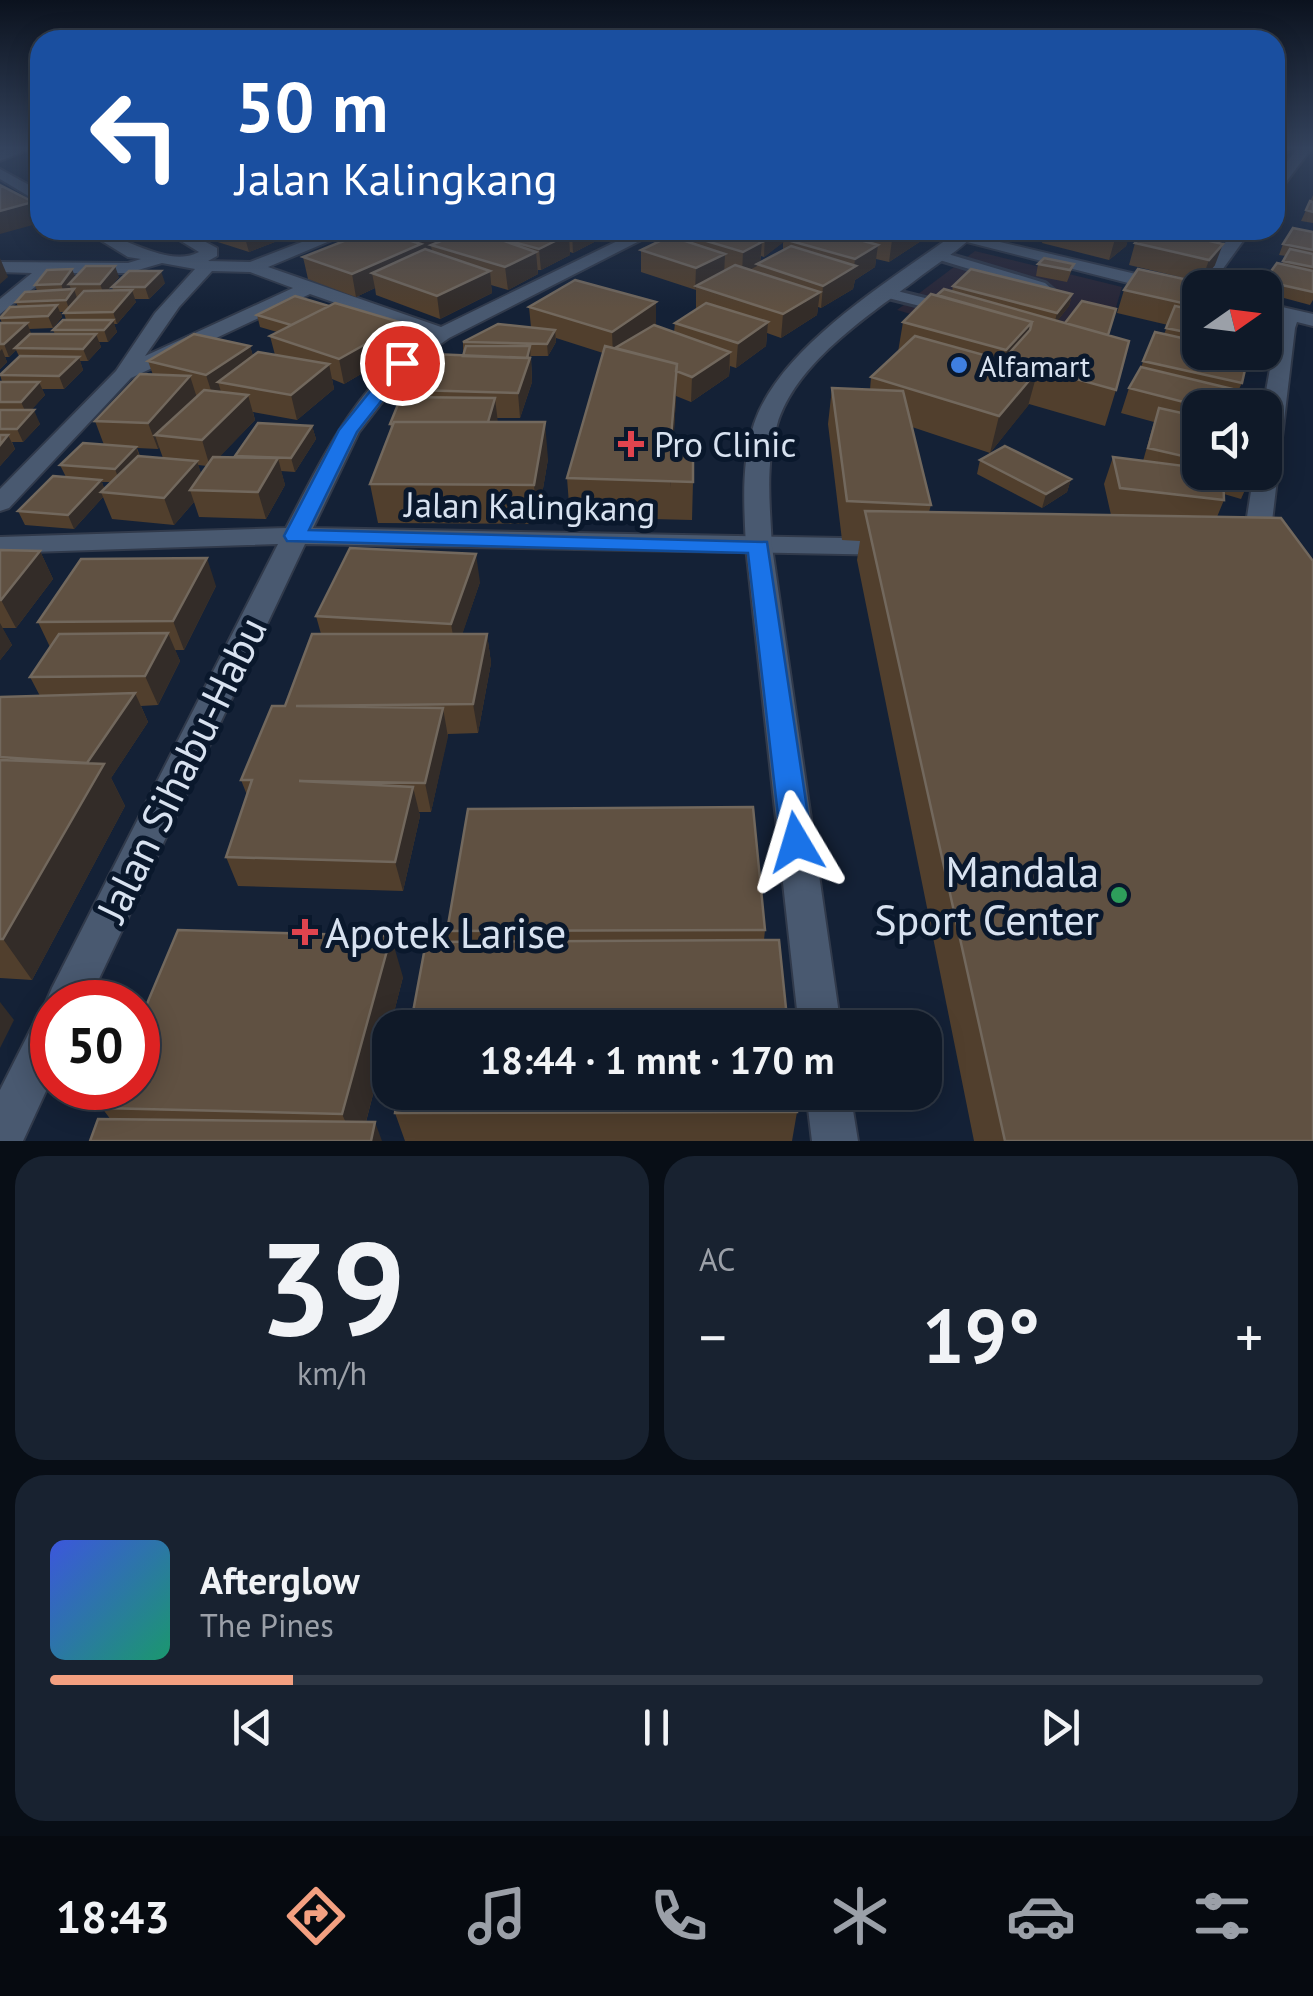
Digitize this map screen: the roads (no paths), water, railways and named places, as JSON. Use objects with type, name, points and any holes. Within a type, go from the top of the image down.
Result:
[{"type":"street","points":[[108,240],[162,259],[252,268],[442,334]]},
{"type":"street","points":[[0,503],[124,374],[212,252],[190,240]]},
{"type":"street","points":[[252,268],[323,240]]},
{"type":"street","name":"Jalan Sihabu-Habu","points":[[78,980],[348,430],[402,363],[442,334],[633,240]]},
{"type":"street","points":[[818,1010],[759,547],[756,477],[770,410],[798,370],[947,240]]},
{"type":"street","points":[[958,240],[1182,291]]},
{"type":"street","points":[[1214,270],[1235,240]]},
{"type":"street","points":[[0,267],[128,268],[162,259]]},
{"type":"street","points":[[0,308],[46,269]]},
{"type":"street","points":[[124,374],[307,288]]},
{"type":"street","points":[[1282,574],[1251,547],[1261,512],[1285,328],[1302,317]]},
{"type":"street","name":"Jalan Kalingkang","points":[[0,545],[295,536],[913,547]]},
{"type":"street","points":[[0,1139],[30,1077]]},
{"type":"street","points":[[830,1110],[834,1141]]},
{"type":"lane","points":[[953,240],[1040,286],[1051,295],[1049,301]]},
{"type":"lane","points":[[889,294],[963,311]]},
{"type":"place","name":"Alfamart","points":[[959,365]]},
{"type":"place","name":"Pro Clinic","points":[[631,444]]},
{"type":"place","name":"Mandala Sport Center","points":[[1119,895]]},
{"type":"place","name":"Apotek Larise","points":[[305,932]]}]
